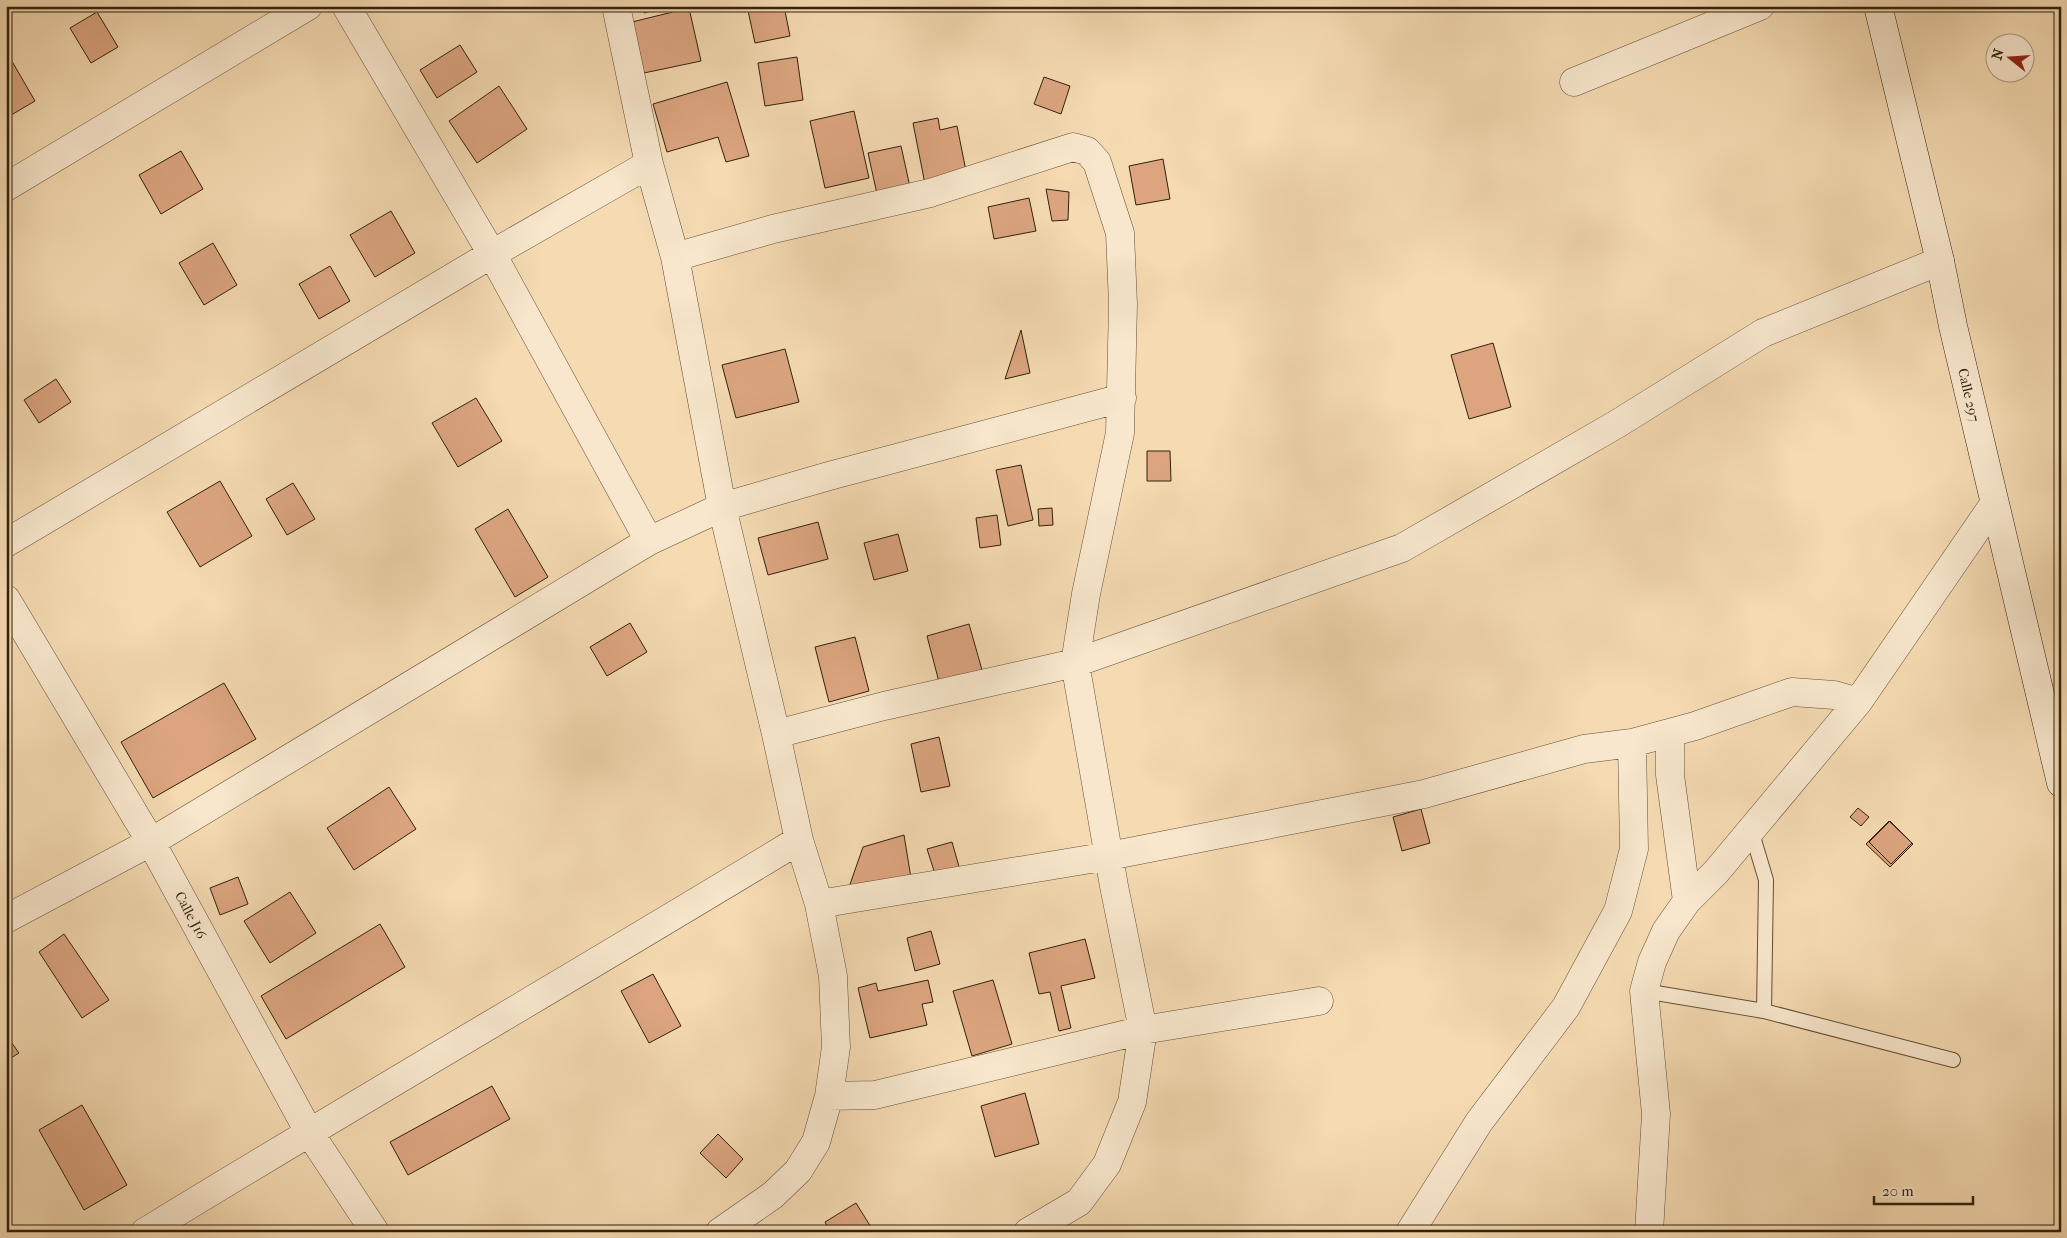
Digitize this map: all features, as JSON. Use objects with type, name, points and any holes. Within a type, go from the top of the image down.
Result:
[{"type":"street","points":[[6,187],[308,6]]},
{"type":"street","points":[[346,6],[492,254],[649,541]]},
{"type":"street","points":[[616,6],[649,164],[675,257],[722,507],[799,840],[818,904],[833,985],[836,1047],[829,1096],[816,1142],[798,1171],[773,1195],[727,1230]]},
{"type":"street","points":[[1574,82],[1760,6]]},
{"type":"street","name":"Calle 297","points":[[1878,6],[1940,261],[1994,504],[2061,783]]},
{"type":"street","points":[[675,257],[772,229],[930,193],[1073,147],[1087,151],[1097,162],[1120,233],[1123,304],[1122,398],[1120,433],[1086,594],[1075,663],[1109,856],[1144,1030],[1132,1102],[1107,1164],[1079,1202],[1028,1232]]},
{"type":"street","points":[[6,543],[492,254],[649,164]]},
{"type":"street","points":[[776,734],[884,706],[1075,663],[1402,548],[1617,424],[1763,333],[1940,261]]},
{"type":"street","points":[[6,919],[151,842],[649,541],[722,507],[830,476],[1122,398]]},
{"type":"street","points":[[1649,1232],[1656,1114],[1644,992],[1652,962],[1666,931],[1686,901],[1716,872],[1858,702],[1994,504]]},
{"type":"street","name":"Calle J16","points":[[6,599],[151,842],[309,1132],[375,1232]]},
{"type":"street","points":[[818,904],[1109,856],[1424,794],[1584,749],[1632,743],[1670,733],[1792,692],[1834,695],[1858,702]]},
{"type":"street","points":[[1670,733],[1670,775],[1686,901]]},
{"type":"street","points":[[1410,1232],[1479,1122],[1566,1006],[1618,911],[1634,849],[1632,743]]},
{"type":"street","points":[[145,1232],[799,840]]},
{"type":"street","points":[[829,1096],[875,1095],[1144,1030],[1319,1001]]},
{"type":"lane","points":[[1752,830],[1766,880],[1764,1011]]},
{"type":"lane","points":[[1644,992],[1764,1011],[1953,1060]]},
{"type":"building","points":[[642,6],[671,6],[644,13]]},
{"type":"building","points":[[747,6],[784,6],[790,36],[755,43]]},
{"type":"building","points":[[689,8],[701,61],[644,73],[632,22]]},
{"type":"building","points":[[97,12],[118,47],[91,63],[70,28]]},
{"type":"building","points":[[460,45],[477,72],[437,98],[420,70]]},
{"type":"building","points":[[6,51],[35,101],[6,118]]},
{"type":"building","points":[[797,57],[803,100],[765,106],[758,63]]},
{"type":"building","points":[[1044,77],[1070,86],[1061,114],[1034,104]]},
{"type":"building","points":[[727,82],[749,156],[726,162],[718,137],[667,152],[653,104]]},
{"type":"building","points":[[499,86],[527,129],[477,163],[449,121]]},
{"type":"building","points":[[854,111],[869,178],[825,188],[810,121]]},
{"type":"building","points":[[938,118],[940,130],[957,126],[967,176],[925,184],[913,123]]},
{"type":"building","points":[[901,146],[910,187],[877,194],[868,153]]},
{"type":"building","points":[[181,151],[203,189],[161,214],[139,175]]},
{"type":"building","points":[[1163,159],[1170,199],[1136,205],[1129,166]]},
{"type":"building","points":[[1046,189],[1069,192],[1068,220],[1052,221]]},
{"type":"building","points":[[1029,198],[1036,231],[994,239],[988,207]]},
{"type":"building","points":[[391,211],[415,253],[375,277],[350,235]]},
{"type":"building","points":[[213,243],[237,285],[204,305],[179,263]]},
{"type":"building","points":[[330,266],[350,301],[319,319],[299,284]]},
{"type":"building","points":[[1021,330],[1030,373],[1005,379]]},
{"type":"building","points":[[1493,343],[1511,407],[1469,419],[1451,355]]},
{"type":"building","points":[[785,349],[799,402],[736,418],[722,365]]},
{"type":"building","points":[[56,379],[71,402],[39,423],[24,400]]},
{"type":"building","points":[[476,398],[502,441],[458,467],[432,423]]},
{"type":"building","points":[[1147,451],[1170,451],[1171,481],[1147,481]]},
{"type":"building","points":[[1021,465],[1033,520],[1008,526],[996,470]]},
{"type":"building","points":[[220,481],[252,536],[200,567],[167,512]]},
{"type":"building","points":[[293,483],[315,519],[287,535],[266,499]]},
{"type":"building","points":[[1052,508],[1053,525],[1039,526],[1038,509]]},
{"type":"building","points":[[508,509],[548,577],[515,597],[475,529]]},
{"type":"building","points":[[997,515],[1001,545],[980,548],[976,518]]},
{"type":"building","points":[[818,522],[828,559],[768,575],[758,538]]},
{"type":"building","points":[[898,534],[908,571],[874,580],[864,543]]},
{"type":"building","points":[[630,623],[647,652],[607,676],[590,647]]},
{"type":"building","points":[[969,624],[982,670],[939,682],[927,636]]},
{"type":"building","points":[[855,637],[869,691],[829,702],[815,647]]},
{"type":"building","points":[[224,683],[256,739],[153,798],[121,742]]},
{"type":"building","points":[[939,737],[950,786],[921,792],[911,744]]},
{"type":"building","points":[[389,787],[416,829],[354,870],[327,828]]},
{"type":"building","points":[[1858,808],[1869,817],[1861,826],[1850,817]]},
{"type":"building","points":[[1421,809],[1430,843],[1402,851],[1393,817]]},
{"type":"building","points":[[1889,821],[1913,844],[1890,867],[1866,844]]},
{"type":"building","points":[[1890,821],[1912,843],[1891,864],[1869,842]]},
{"type":"building","points":[[904,835],[911,878],[847,893],[863,847]]},
{"type":"building","points":[[952,842],[960,870],[936,877],[927,849]]},
{"type":"building","points":[[238,877],[248,904],[220,915],[210,888]]},
{"type":"building","points":[[290,892],[316,933],[270,963],[244,921]]},
{"type":"building","points":[[380,924],[405,967],[286,1039],[261,996]]},
{"type":"building","points":[[931,931],[940,964],[915,971],[907,938]]},
{"type":"building","points":[[64,934],[109,1000],[82,1018],[39,952]]},
{"type":"building","points":[[1085,939],[1095,978],[1061,986],[1071,1028],[1059,1031],[1050,992],[1039,994],[1029,953]]},
{"type":"building","points":[[653,974],[681,1026],[649,1043],[621,991]]},
{"type":"building","points":[[928,980],[933,1002],[922,1004],[927,1025],[870,1038],[858,988],[876,983],[878,991]]},
{"type":"building","points":[[993,980],[1012,1044],[972,1056],[953,991]]},
{"type":"building","points":[[6,1035],[19,1053],[6,1061]]},
{"type":"building","points":[[492,1086],[510,1119],[408,1175],[390,1142]]},
{"type":"building","points":[[1025,1093],[1039,1144],[995,1157],[981,1106]]},
{"type":"building","points":[[82,1105],[127,1185],[84,1210],[39,1130]]},
{"type":"building","points":[[718,1134],[743,1159],[726,1178],[700,1153]]},
{"type":"building","points":[[856,1203],[874,1232],[830,1232],[825,1222]]}]
